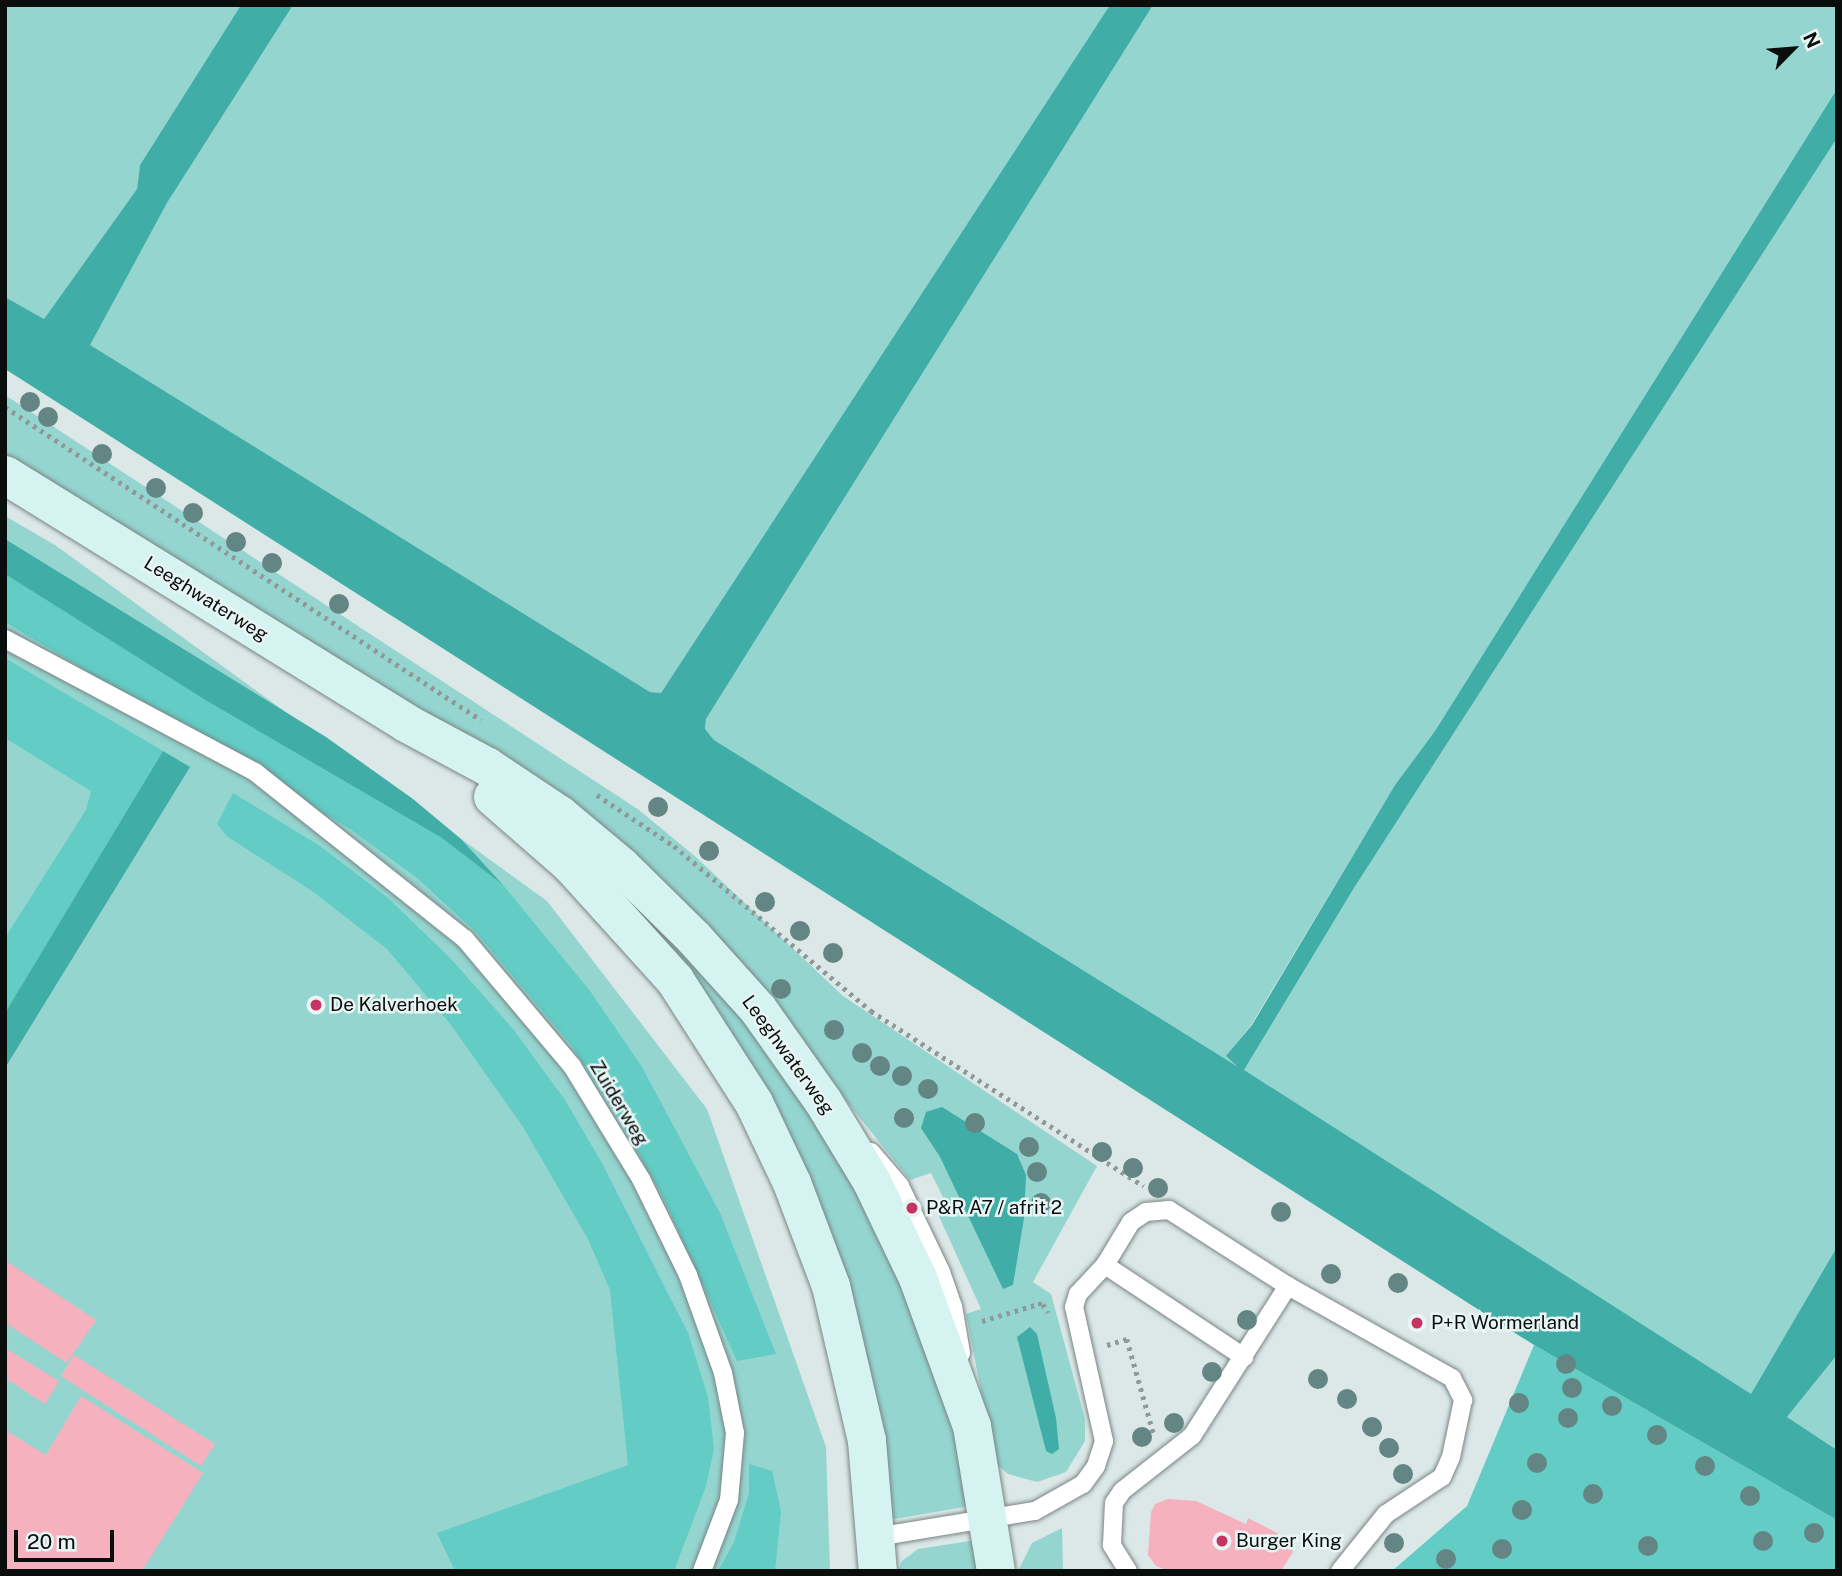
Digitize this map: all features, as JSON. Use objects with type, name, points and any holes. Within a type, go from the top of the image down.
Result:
[{"type":"main road","name":"Leeghwaterweg","points":[[5,475],[406,723],[488,767],[559,815],[621,866],[758,1009],[823,1101],[872,1182],[918,1278],[972,1426],[990,1519],[996,1571]]},
{"type":"main road","name":"Leeghwaterweg","points":[[406,723],[525,822],[620,916],[675,980],[754,1103],[792,1183],[831,1286],[867,1441],[877,1554]]},
{"type":"lane","name":"Zuiderweg","points":[[5,639],[256,772],[465,939],[572,1066],[641,1179],[688,1275],[723,1373],[735,1433],[729,1500],[702,1571]]},
{"type":"lane","points":[[877,1554],[990,1519],[1035,1511],[1062,1499],[1096,1466],[1104,1441],[1074,1307],[1078,1294],[1105,1265],[1131,1222],[1146,1212],[1169,1210],[1287,1286],[1452,1378],[1463,1400],[1451,1457],[1442,1477],[1386,1514],[1340,1571]]},
{"type":"lane","points":[[1105,1265],[1244,1357]]},
{"type":"lane","points":[[1128,1571],[1112,1545],[1114,1503],[1122,1491],[1192,1436],[1287,1286]]},
{"type":"shaded area","points":[[5,5],[241,5],[140,165],[137,189],[44,319],[5,297]]},
{"type":"shaded area","points":[[241,5],[293,5],[167,203],[90,345],[650,692],[661,693],[1110,5],[1153,5],[706,719],[705,729],[714,740],[1238,1067],[1226,1056],[1252,1025],[1395,785],[1435,731],[1837,89],[1837,138],[1354,888],[1244,1070],[1751,1394],[1837,1247],[1837,1355],[1787,1417],[1837,1450],[1837,1520],[1534,1345],[5,369],[5,297],[44,319],[137,189],[140,165]]},
{"type":"shaded area","points":[[293,5],[1110,5],[661,693],[650,692],[89,345],[167,203]]},
{"type":"shaded area","points":[[1153,5],[1837,5],[1837,89],[1435,731],[1395,785],[1251,1025],[1227,1056],[1244,1070],[1354,888],[1837,138],[1837,1247],[1751,1395],[714,740],[705,729],[706,719]]},
{"type":"shaded area","points":[[5,395],[639,810],[697,858],[843,996],[1097,1166],[1033,1282],[1051,1294],[1085,1419],[1085,1441],[1066,1472],[1037,1482],[1008,1474],[995,1463],[966,1314],[981,1309],[933,1203],[943,1197],[931,1173],[910,1180],[798,1041],[449,735],[5,454]]},
{"type":"shaded area","name":"De Kalverhoek","points":[[5,516],[55,545],[547,901],[707,1109],[826,1447],[830,1571],[5,1571]]},
{"type":"shaded area","points":[[5,539],[326,737],[413,799],[461,839],[503,885],[442,838],[207,701],[5,574]]},
{"type":"shaded area","points":[[5,574],[207,701],[442,838],[503,885],[590,991],[642,1067],[720,1213],[776,1354],[737,1361],[663,1197],[619,1119],[571,1045],[475,931],[417,878],[350,829],[5,622]]},
{"type":"shaded area","points":[[5,658],[163,751],[5,1013],[5,938],[86,810],[91,791],[5,738]]},
{"type":"shaded area","points":[[163,751],[190,767],[5,1068],[5,1013]]},
{"type":"shaded area","points":[[233,793],[320,846],[388,898],[451,959],[513,1029],[565,1100],[603,1165],[688,1333],[708,1397],[714,1449],[706,1486],[674,1571],[455,1571],[437,1533],[628,1465],[610,1290],[588,1239],[523,1127],[451,1025],[387,949],[312,891],[228,837],[217,824]]},
{"type":"shaded area","points":[[581,849],[692,953],[843,1152],[936,1355],[975,1505],[889,1520],[847,1287]]},
{"type":"shaded area","points":[[942,1107],[1017,1154],[1026,1175],[1024,1218],[1013,1285],[1003,1289],[940,1157],[921,1128],[926,1112]]},
{"type":"shaded area","points":[[1030,1327],[1037,1334],[1056,1418],[1059,1449],[1052,1454],[1046,1451],[1017,1337]]},
{"type":"shaded area","points":[[1534,1345],[1837,1520],[1837,1571],[1392,1571],[1467,1506]]},
{"type":"shaded area","points":[[1837,1355],[1837,1450],[1787,1417]]},
{"type":"shaded area","points":[[749,1464],[772,1471],[781,1511],[775,1571],[718,1571],[734,1542],[749,1493]]},
{"type":"shaded area","points":[[1062,1528],[1063,1571],[1018,1571],[1032,1543]]},
{"type":"shaded area","points":[[983,1539],[985,1571],[898,1571],[902,1561],[918,1549]]},
{"type":"building","points":[[5,1260],[96,1320],[67,1363],[5,1323]]},
{"type":"building","points":[[5,1348],[59,1381],[45,1404],[5,1378]]},
{"type":"building","points":[[74,1355],[215,1444],[201,1466],[61,1376]]},
{"type":"building","points":[[81,1396],[203,1473],[142,1571],[5,1571],[5,1430],[46,1455]]},
{"type":"building","points":[[1168,1499],[1196,1501],[1246,1524],[1248,1518],[1289,1539],[1293,1552],[1281,1571],[1169,1571],[1156,1566],[1148,1555],[1151,1512],[1155,1504]]},
{"type":"place","name":"De Kalverhoek","points":[[316,1005]]},
{"type":"place","name":"P&R A7 / afrit 2","points":[[912,1208]]},
{"type":"place","name":"P+R Wormerland","points":[[1417,1323]]},
{"type":"place","name":"Burger King","points":[[1222,1541]]}]
